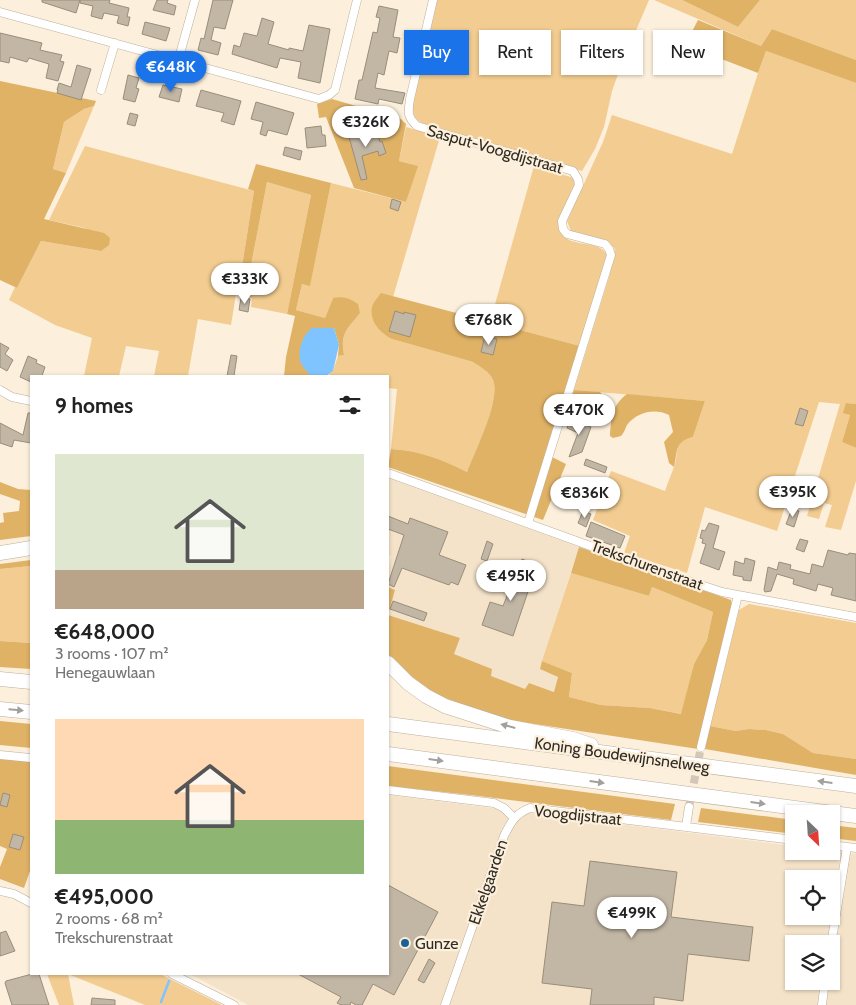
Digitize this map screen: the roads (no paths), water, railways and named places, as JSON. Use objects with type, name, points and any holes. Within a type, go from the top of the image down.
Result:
[{"type":"highway","points":[[0,553],[30,548]]},
{"type":"highway","points":[[389,664],[408,683],[426,696],[446,706],[510,727],[573,739],[622,755]]},
{"type":"highway","points":[[0,679],[30,682]]},
{"type":"highway","points":[[0,709],[30,712]]},
{"type":"highway","name":"Koning Boudewijnsnelweg","points":[[389,724],[856,786]]},
{"type":"highway","name":"Koning Boudewijnsnelweg","points":[[389,754],[856,816]]},
{"type":"street","points":[[178,61],[195,0]]},
{"type":"street","points":[[0,12],[319,99],[335,90],[357,0]]},
{"type":"street","name":"Sasput-Voogdijstraat","points":[[433,0],[410,99],[408,111],[410,120],[417,126],[573,171],[579,185],[562,221],[563,229],[567,234],[605,244],[611,256],[528,523]]},
{"type":"street","points":[[101,90],[115,43]]},
{"type":"street","points":[[0,390],[12,397],[30,401]]},
{"type":"street","name":"Trekschurenstraat","points":[[389,473],[722,592],[856,617]]},
{"type":"street","points":[[701,747],[738,595]]},
{"type":"street","points":[[0,755],[30,758]]},
{"type":"street","name":"Voogdijstraat","points":[[389,790],[494,803],[504,808],[514,818],[530,808],[785,839]]},
{"type":"street","points":[[686,826],[689,807]]},
{"type":"street","name":"Ekkelgaarden","points":[[446,1005],[504,836],[514,818]]},
{"type":"street","points":[[840,846],[856,848]]},
{"type":"street","points":[[833,935],[847,847]]},
{"type":"street","points":[[0,891],[14,894],[30,902]]},
{"type":"street","points":[[174,975],[234,1005]]},
{"type":"street","points":[[822,1005],[824,990]]},
{"type":"water","points":[[312,328],[334,328],[339,345],[333,371],[327,375],[310,375],[300,361],[301,345],[308,331]]},
{"type":"waterway","points":[[161,1002],[169,981]]},
{"type":"tunnel","points":[[689,807],[701,747]]},
{"type":"place","name":"Gunze","points":[[405,943]]}]
